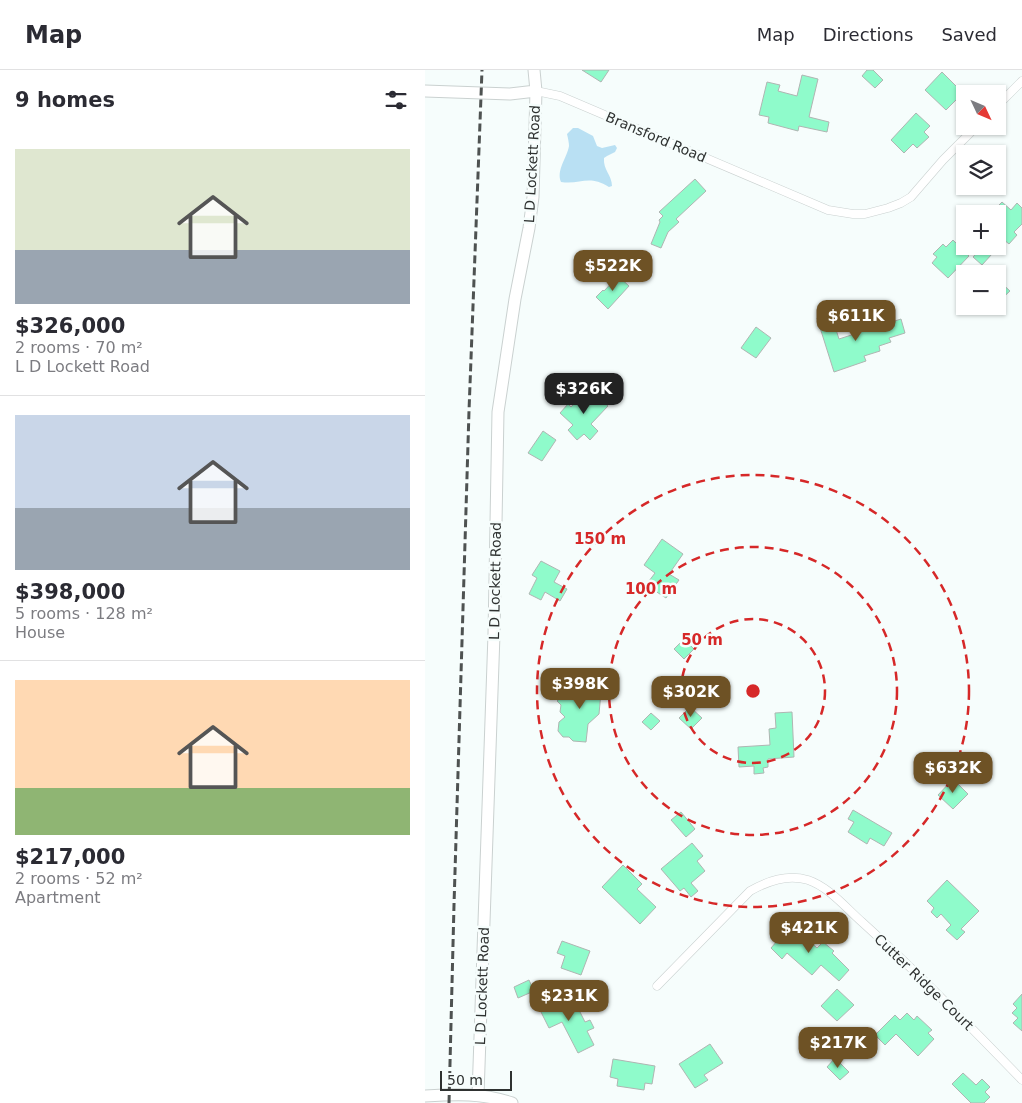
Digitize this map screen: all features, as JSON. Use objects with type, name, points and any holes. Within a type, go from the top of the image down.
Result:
[{"type":"main road","name":"L D Lockett Road","points":[[478,1095],[494,634],[498,412],[533,197],[536,91],[534,70]]},
{"type":"main road","name":"Bransford Road","points":[[425,92],[510,94],[536,91]]},
{"type":"main road","points":[[425,1096],[450,1094],[478,1095],[512,1103]]},
{"type":"street","points":[[1006,97],[1022,81]]},
{"type":"street","name":"Bransford Road","points":[[536,91],[560,96],[828,210],[853,214],[865,214],[901,203],[911,196],[968,135]]},
{"type":"street","name":"Cutter Ridge Court","points":[[657,986],[750,891],[761,884],[774,880],[793,878],[807,880],[817,884],[832,895],[887,945],[1022,1080]]},
{"type":"water","points":[[573,128],[578,128],[593,136],[597,146],[602,148],[615,145],[617,148],[615,152],[604,158],[612,186],[609,187],[590,180],[561,182],[561,168],[569,146],[567,134]]},
{"type":"building","points":[[582,70],[609,70],[601,82]]},
{"type":"building","points":[[867,70],[873,70],[883,80],[875,88],[862,76]]},
{"type":"building","points":[[942,72],[956,86],[956,100],[946,110],[925,90]]},
{"type":"building","points":[[802,75],[818,79],[809,117],[829,122],[827,132],[799,126],[798,131],[768,123],[769,117],[759,115],[767,82],[780,85],[778,91],[797,96]]},
{"type":"building","points":[[916,113],[930,126],[924,132],[929,137],[917,148],[913,144],[904,153],[891,140]]},
{"type":"building","points":[[695,179],[706,191],[676,219],[679,222],[668,232],[661,248],[651,244],[660,222],[659,220],[663,216],[659,212]]},
{"type":"building","points":[[1017,203],[1022,208],[1022,224],[1014,232],[1017,235],[1009,244],[1006,242],[1006,206],[1011,210]]},
{"type":"building","points":[[953,240],[956,243],[956,255],[969,256],[960,265],[956,265],[956,270],[948,278],[932,263],[937,257],[933,254],[943,244],[946,247]]},
{"type":"building","points":[[975,255],[991,255],[982,265],[973,257]]},
{"type":"building","points":[[618,276],[629,286],[608,309],[596,297]]},
{"type":"building","points":[[831,314],[839,339],[901,319],[905,333],[889,338],[891,342],[879,346],[880,351],[864,356],[866,361],[834,372],[817,318]]},
{"type":"building","points":[[756,327],[771,338],[756,358],[741,348]]},
{"type":"building","points":[[589,388],[608,406],[591,424],[598,431],[590,440],[584,434],[577,440],[568,430],[573,425],[560,413],[568,404],[571,407]]},
{"type":"building","points":[[543,431],[556,440],[542,461],[528,453]]},
{"type":"building","points":[[662,539],[683,554],[669,574],[679,580],[666,598],[646,585],[655,573],[644,565]]},
{"type":"building","points":[[541,561],[560,571],[554,582],[567,589],[560,601],[545,592],[541,600],[529,594],[537,578],[532,575]]},
{"type":"building","points":[[684,639],[694,649],[684,659],[674,649]]},
{"type":"building","points":[[588,680],[602,681],[599,714],[588,724],[586,742],[573,741],[569,737],[563,737],[558,731],[559,722],[565,717],[560,712],[561,705],[557,701],[573,686],[581,687]]},
{"type":"building","points":[[690,707],[702,718],[691,729],[679,718]]},
{"type":"building","points":[[792,712],[794,757],[768,759],[768,767],[763,768],[764,773],[754,774],[754,766],[739,767],[738,747],[770,745],[769,729],[776,728],[775,713]]},
{"type":"building","points":[[651,713],[660,721],[651,730],[642,722]]},
{"type":"building","points":[[953,779],[968,794],[953,809],[938,795]]},
{"type":"building","points":[[853,810],[892,833],[884,846],[870,838],[867,844],[848,832],[854,822],[848,819]]},
{"type":"building","points":[[681,812],[695,829],[686,837],[671,820]]},
{"type":"building","points":[[692,843],[703,856],[697,861],[705,871],[691,883],[698,891],[691,897],[684,888],[680,891],[661,869]]},
{"type":"building","points":[[623,865],[642,884],[637,889],[656,907],[640,924],[602,887]]},
{"type":"building","points":[[947,880],[979,911],[961,929],[965,932],[957,940],[946,930],[951,925],[941,914],[937,918],[931,912],[934,908],[927,901]]},
{"type":"building","points":[[791,925],[817,948],[823,942],[834,951],[832,953],[849,970],[839,981],[821,965],[812,975],[787,953],[782,959],[771,948]]},
{"type":"building","points":[[562,941],[590,951],[581,975],[561,968],[565,956],[557,953]]},
{"type":"building","points":[[529,980],[534,991],[518,998],[514,987]]},
{"type":"building","points":[[837,989],[854,1005],[837,1021],[821,1006]]},
{"type":"building","points":[[1022,994],[1022,1031],[1013,1023],[1018,1018],[1012,1013],[1017,1008],[1013,1004]]},
{"type":"building","points":[[564,996],[568,1003],[574,1000],[585,1022],[590,1020],[594,1028],[587,1031],[594,1045],[578,1053],[562,1022],[549,1028],[539,1008]]},
{"type":"building","points":[[907,1013],[914,1020],[917,1016],[932,1030],[928,1033],[934,1039],[918,1056],[896,1034],[885,1045],[875,1035],[895,1015],[900,1020]]},
{"type":"building","points":[[710,1044],[723,1063],[704,1075],[708,1080],[695,1088],[679,1064]]},
{"type":"building","points":[[835,1058],[849,1072],[840,1080],[827,1067]]},
{"type":"building","points":[[613,1059],[655,1066],[652,1084],[645,1083],[644,1090],[617,1086],[618,1079],[610,1077]]},
{"type":"building","points":[[963,1073],[976,1085],[982,1079],[990,1087],[985,1092],[990,1097],[984,1103],[971,1103],[952,1084]]},
{"type":"railway","points":[[449,1103],[469,411],[482,70]]}]
